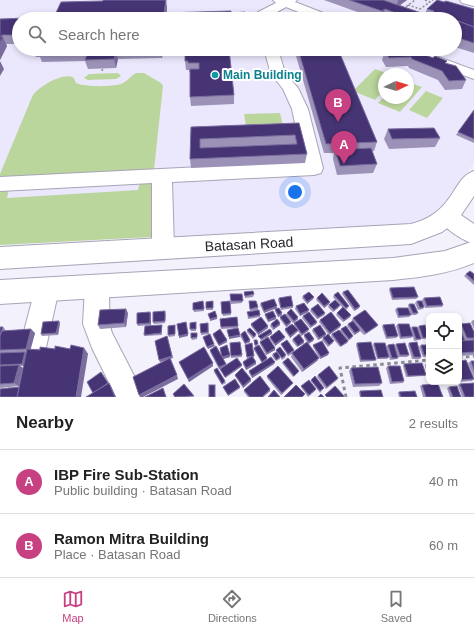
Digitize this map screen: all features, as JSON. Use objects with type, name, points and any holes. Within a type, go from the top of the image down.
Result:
[{"type":"main road","name":"Batasan Road","points":[[0,258],[411,234],[426,230],[448,217],[474,179]]},
{"type":"main road","points":[[0,292],[393,269],[447,261],[466,255],[474,250]]},
{"type":"street","points":[[466,0],[474,2]]},
{"type":"street","points":[[266,12],[285,1],[311,12]]},
{"type":"street","points":[[0,184],[314,168],[300,109],[290,88],[278,74],[273,56]]},
{"type":"street","points":[[425,56],[472,72]]},
{"type":"street","points":[[162,176],[163,248]]},
{"type":"street","points":[[448,217],[474,236]]},
{"type":"street","points":[[97,286],[96,324],[101,339],[131,397]]},
{"type":"street","points":[[21,397],[47,289]]},
{"type":"path","points":[[402,9],[415,0]]},
{"type":"path","points":[[425,0],[430,2]]},
{"type":"path","points":[[408,5],[420,9],[433,0]]},
{"type":"path","points":[[423,7],[430,10]]},
{"type":"path","points":[[462,358],[474,356]]},
{"type":"path","points":[[346,397],[340,368],[426,360]]},
{"type":"shaded area","points":[[0,0],[474,0],[474,163],[438,211],[421,222],[392,228],[151,237],[0,245]]},
{"type":"green space","points":[[375,69],[378,70],[378,97],[375,100],[353,91]]},
{"type":"green space","points":[[118,73],[121,76],[116,79],[88,80],[84,78],[89,74]]},
{"type":"green space","points":[[136,73],[144,73],[161,83],[163,86],[154,170],[0,178],[0,174],[32,97],[44,85],[57,79],[69,76],[74,78],[76,83],[80,84],[111,86],[123,83]]},
{"type":"green space","points":[[414,84],[422,87],[414,96]]},
{"type":"green space","points":[[426,91],[443,98],[427,118],[409,110]]},
{"type":"green space","points":[[380,104],[407,104],[400,112]]},
{"type":"green space","points":[[280,113],[284,129],[247,131],[244,114]]},
{"type":"green space","points":[[149,180],[155,185],[151,237],[0,245],[0,188],[9,189],[7,198],[138,190],[141,183]]},
{"type":"building","points":[[166,0],[164,12],[56,12],[61,2]]},
{"type":"building","points":[[349,0],[383,0],[418,12],[393,12],[385,9],[382,11]]},
{"type":"building","points":[[437,0],[474,9],[474,27],[462,23],[462,12],[433,12],[434,11],[427,9]]},
{"type":"building","points":[[231,11],[231,12],[198,12]]},
{"type":"building","points":[[0,19],[12,19],[12,35],[2,35],[1,37],[3,37],[0,43]]},
{"type":"building","points":[[462,23],[474,27],[474,43],[462,39]]},
{"type":"building","points":[[86,56],[115,56],[114,59],[85,60]]},
{"type":"building","name":"Main Building","points":[[185,56],[230,56],[234,95],[190,97],[190,69],[199,69],[199,63],[188,63],[188,61],[185,61]]},
{"type":"building","points":[[300,56],[341,56],[377,142],[326,144]]},
{"type":"building","points":[[388,56],[428,56],[433,58],[435,56],[447,61],[445,63],[456,66],[466,80],[449,81],[442,71],[412,59],[411,57],[389,58]]},
{"type":"building","points":[[474,110],[474,139],[458,132]]},
{"type":"building","points":[[299,123],[307,154],[190,159],[191,127]],"holes":[[[295,135],[297,144],[200,148],[200,139]]]},
{"type":"building","points":[[434,128],[440,138],[392,139],[388,129]]},
{"type":"building","points":[[371,148],[377,164],[340,166],[335,150]]},
{"type":"building","points":[[470,271],[474,274],[474,281],[466,274]]},
{"type":"building","points":[[414,287],[418,297],[393,298],[390,288]]},
{"type":"building","points":[[348,290],[360,306],[355,309],[343,292]]},
{"type":"building","points":[[253,291],[254,294],[245,296],[244,292]]},
{"type":"building","points":[[309,292],[314,297],[307,302],[303,296]]},
{"type":"building","points":[[338,292],[349,306],[346,308],[334,295]]},
{"type":"building","points":[[322,293],[330,302],[324,306],[317,298]]},
{"type":"building","points":[[230,294],[242,294],[243,301],[231,301]]},
{"type":"building","points":[[291,296],[293,306],[281,308],[279,298]]},
{"type":"building","points":[[440,297],[443,305],[427,306],[424,298]]},
{"type":"building","points":[[274,299],[277,306],[264,311],[261,303]]},
{"type":"building","points":[[335,300],[340,305],[334,310],[329,305]]},
{"type":"building","points":[[203,301],[204,309],[193,310],[193,303]]},
{"type":"building","points":[[213,301],[213,308],[206,308],[206,302]]},
{"type":"building","points":[[230,301],[231,313],[222,314],[221,302]]},
{"type":"building","points":[[249,301],[256,301],[258,307],[250,309]]},
{"type":"building","points":[[417,301],[422,301],[424,307],[420,308]]},
{"type":"building","points":[[304,303],[309,310],[300,314],[296,306]]},
{"type":"building","points":[[318,304],[325,313],[318,317],[311,309]]},
{"type":"building","points":[[409,304],[414,304],[418,313],[413,313]]},
{"type":"building","points":[[343,307],[351,315],[344,320],[337,313]]},
{"type":"building","points":[[279,308],[282,313],[278,315],[275,309]]},
{"type":"building","points":[[397,308],[408,308],[411,315],[399,316]]},
{"type":"building","points":[[126,309],[124,323],[98,325],[100,310]]},
{"type":"building","points":[[291,309],[298,317],[294,321],[287,313]]},
{"type":"building","points":[[259,310],[260,315],[249,317],[247,312]]},
{"type":"building","points":[[365,310],[378,325],[366,333],[353,318]]},
{"type":"building","points":[[165,311],[165,321],[153,322],[153,312]]},
{"type":"building","points":[[215,311],[217,317],[210,319],[208,314]]},
{"type":"building","points":[[273,311],[276,317],[268,320],[265,314]]},
{"type":"building","points":[[150,312],[150,323],[137,324],[137,313]]},
{"type":"building","points":[[309,312],[317,322],[311,326],[303,316]]},
{"type":"building","points":[[331,312],[341,325],[330,333],[320,320]]},
{"type":"building","points":[[285,314],[291,322],[286,325],[280,317]]},
{"type":"building","points":[[237,317],[238,326],[221,327],[220,319]]},
{"type":"building","points":[[261,317],[268,326],[258,333],[251,324]]},
{"type":"building","points":[[277,319],[280,323],[274,328],[271,324]]},
{"type":"building","points":[[301,319],[309,329],[302,334],[294,323]]},
{"type":"building","points":[[59,321],[56,333],[41,334],[43,322]]},
{"type":"building","points":[[353,321],[360,330],[355,333],[348,324]]},
{"type":"building","points":[[186,322],[188,334],[179,336],[177,324]]},
{"type":"building","points":[[196,322],[196,329],[190,329],[190,323]]},
{"type":"building","points":[[208,323],[208,332],[201,333],[200,324]]},
{"type":"building","points":[[470,323],[474,332],[474,338],[467,338],[462,324]]},
{"type":"building","points":[[292,324],[298,330],[290,336],[285,329]]},
{"type":"building","points":[[394,324],[398,336],[387,337],[383,325]]},
{"type":"building","points":[[398,324],[409,324],[413,336],[401,337]]},
{"type":"building","points":[[162,325],[161,333],[144,335],[145,326]]},
{"type":"building","points":[[175,325],[175,334],[168,335],[168,326]]},
{"type":"building","points":[[320,325],[326,334],[319,338],[313,329]]},
{"type":"building","points":[[425,325],[426,338],[423,338],[419,326]]},
{"type":"building","points":[[346,326],[353,336],[349,339],[341,329]]},
{"type":"building","points":[[0,327],[3,327],[0,336]]},
{"type":"building","points":[[412,327],[417,327],[421,339],[416,339]]},
{"type":"building","points":[[238,328],[240,335],[229,337],[227,330]]},
{"type":"building","points":[[250,328],[256,334],[254,337],[247,330]]},
{"type":"building","points":[[31,329],[26,349],[0,350],[0,336],[2,331]]},
{"type":"building","points":[[220,329],[227,340],[219,345],[213,334]]},
{"type":"building","points":[[270,329],[272,332],[261,339],[258,336]]},
{"type":"building","points":[[279,330],[285,337],[275,344],[270,337]]},
{"type":"building","points":[[339,330],[348,341],[341,346],[332,334]]},
{"type":"building","points":[[245,331],[250,340],[245,343],[241,334]]},
{"type":"building","points":[[309,332],[314,339],[309,342],[304,335]]},
{"type":"building","points":[[191,333],[197,333],[197,337],[191,338]]},
{"type":"building","points":[[210,334],[214,344],[207,347],[203,337]]},
{"type":"building","points":[[299,334],[304,341],[298,346],[293,339]]},
{"type":"building","points":[[328,334],[334,341],[329,345],[323,338]]},
{"type":"building","points":[[462,334],[465,341],[462,341]]},
{"type":"building","points":[[167,336],[172,356],[159,360],[155,341]]},
{"type":"building","points":[[268,337],[275,348],[267,353],[260,342]]},
{"type":"building","points":[[254,340],[257,340],[258,344],[255,345]]},
{"type":"building","points":[[287,340],[294,350],[288,354],[281,344]]},
{"type":"building","points":[[474,340],[474,352],[462,353],[462,341]]},
{"type":"building","points":[[322,341],[329,353],[321,357],[313,345]]},
{"type":"building","points":[[240,342],[242,355],[231,356],[230,343]]},
{"type":"building","points":[[307,342],[319,358],[304,369],[292,353]]},
{"type":"building","points":[[371,342],[376,360],[361,360],[357,343]]},
{"type":"building","points":[[417,342],[421,357],[414,357],[409,343]]},
{"type":"building","points":[[252,343],[254,356],[247,357],[245,345]]},
{"type":"building","points":[[374,343],[385,343],[389,357],[378,358]]},
{"type":"building","points":[[405,343],[409,355],[400,355],[396,344]]},
{"type":"building","points":[[394,344],[398,358],[392,358],[388,345]]},
{"type":"building","points":[[71,345],[84,348],[76,397],[17,397],[27,349],[40,350],[40,347],[55,349],[55,346],[70,349]]},
{"type":"building","points":[[227,345],[230,355],[222,357],[220,348]]},
{"type":"building","points":[[259,345],[267,358],[262,362],[254,348]]},
{"type":"building","points":[[421,345],[426,345],[426,355],[424,355]]},
{"type":"building","points":[[216,346],[226,364],[219,367],[210,350]]},
{"type":"building","points":[[204,347],[213,363],[188,379],[179,362]]},
{"type":"building","points":[[280,347],[286,355],[282,358],[276,350]]},
{"type":"building","points":[[25,352],[22,364],[0,365],[0,353]]},
{"type":"building","points":[[277,352],[280,357],[276,360],[273,354]]},
{"type":"building","points":[[252,356],[256,362],[246,368],[243,362]]},
{"type":"building","points":[[271,357],[275,362],[252,376],[249,371]]},
{"type":"building","points":[[170,358],[177,375],[139,395],[133,377]]},
{"type":"building","points":[[237,358],[242,365],[225,377],[220,369]]},
{"type":"building","points":[[288,358],[299,371],[294,376],[283,362]]},
{"type":"building","points":[[466,360],[474,379],[462,380],[462,361]]},
{"type":"building","points":[[471,361],[474,361],[474,370]]},
{"type":"building","points":[[422,363],[426,375],[408,376],[404,364]]},
{"type":"building","points":[[19,365],[14,383],[0,384],[0,366]]},
{"type":"building","points":[[278,366],[293,383],[282,393],[267,376]]},
{"type":"building","points":[[329,366],[338,378],[327,387],[318,375]]},
{"type":"building","points":[[388,366],[400,366],[404,381],[392,382]]},
{"type":"building","points":[[378,367],[382,383],[355,384],[351,368]]},
{"type":"building","points":[[217,368],[225,381],[222,384],[214,370]]},
{"type":"building","points":[[242,368],[251,379],[243,386],[235,375]]},
{"type":"building","points":[[101,372],[108,383],[93,393],[87,382]]},
{"type":"building","points":[[260,376],[270,389],[262,397],[250,397],[244,390]]},
{"type":"building","points":[[315,376],[324,388],[320,391],[311,380]]},
{"type":"building","points":[[235,379],[240,387],[228,395],[223,387]]},
{"type":"building","points":[[309,380],[316,389],[309,395],[301,386]]},
{"type":"building","points":[[109,383],[115,397],[86,397]]},
{"type":"building","points":[[474,383],[474,397],[465,397],[460,385]]},
{"type":"building","points":[[184,384],[194,396],[175,397],[173,394]]},
{"type":"building","points":[[209,385],[215,385],[215,397],[209,397]]},
{"type":"building","points":[[296,385],[305,394],[302,397],[284,397]]},
{"type":"building","points":[[422,385],[438,385],[443,397],[426,397]]},
{"type":"building","points":[[335,386],[344,396],[327,397],[325,395]]},
{"type":"building","points":[[457,386],[461,397],[453,397],[449,387]]},
{"type":"building","points":[[19,387],[17,397],[0,397],[0,389]]},
{"type":"building","points":[[163,388],[166,397],[145,397]]},
{"type":"building","points":[[274,390],[280,397],[268,397]]},
{"type":"building","points":[[381,390],[383,397],[361,397],[360,391]]},
{"type":"building","points":[[415,391],[417,397],[401,397],[399,392]]},
{"type":"place","name":"Main Building","points":[[215,75]]},
{"type":"place","name":"Ramon Mitra Building","points":[[338,122]]},
{"type":"place","name":"IBP Fire Sub-Station","points":[[344,164]]}]
